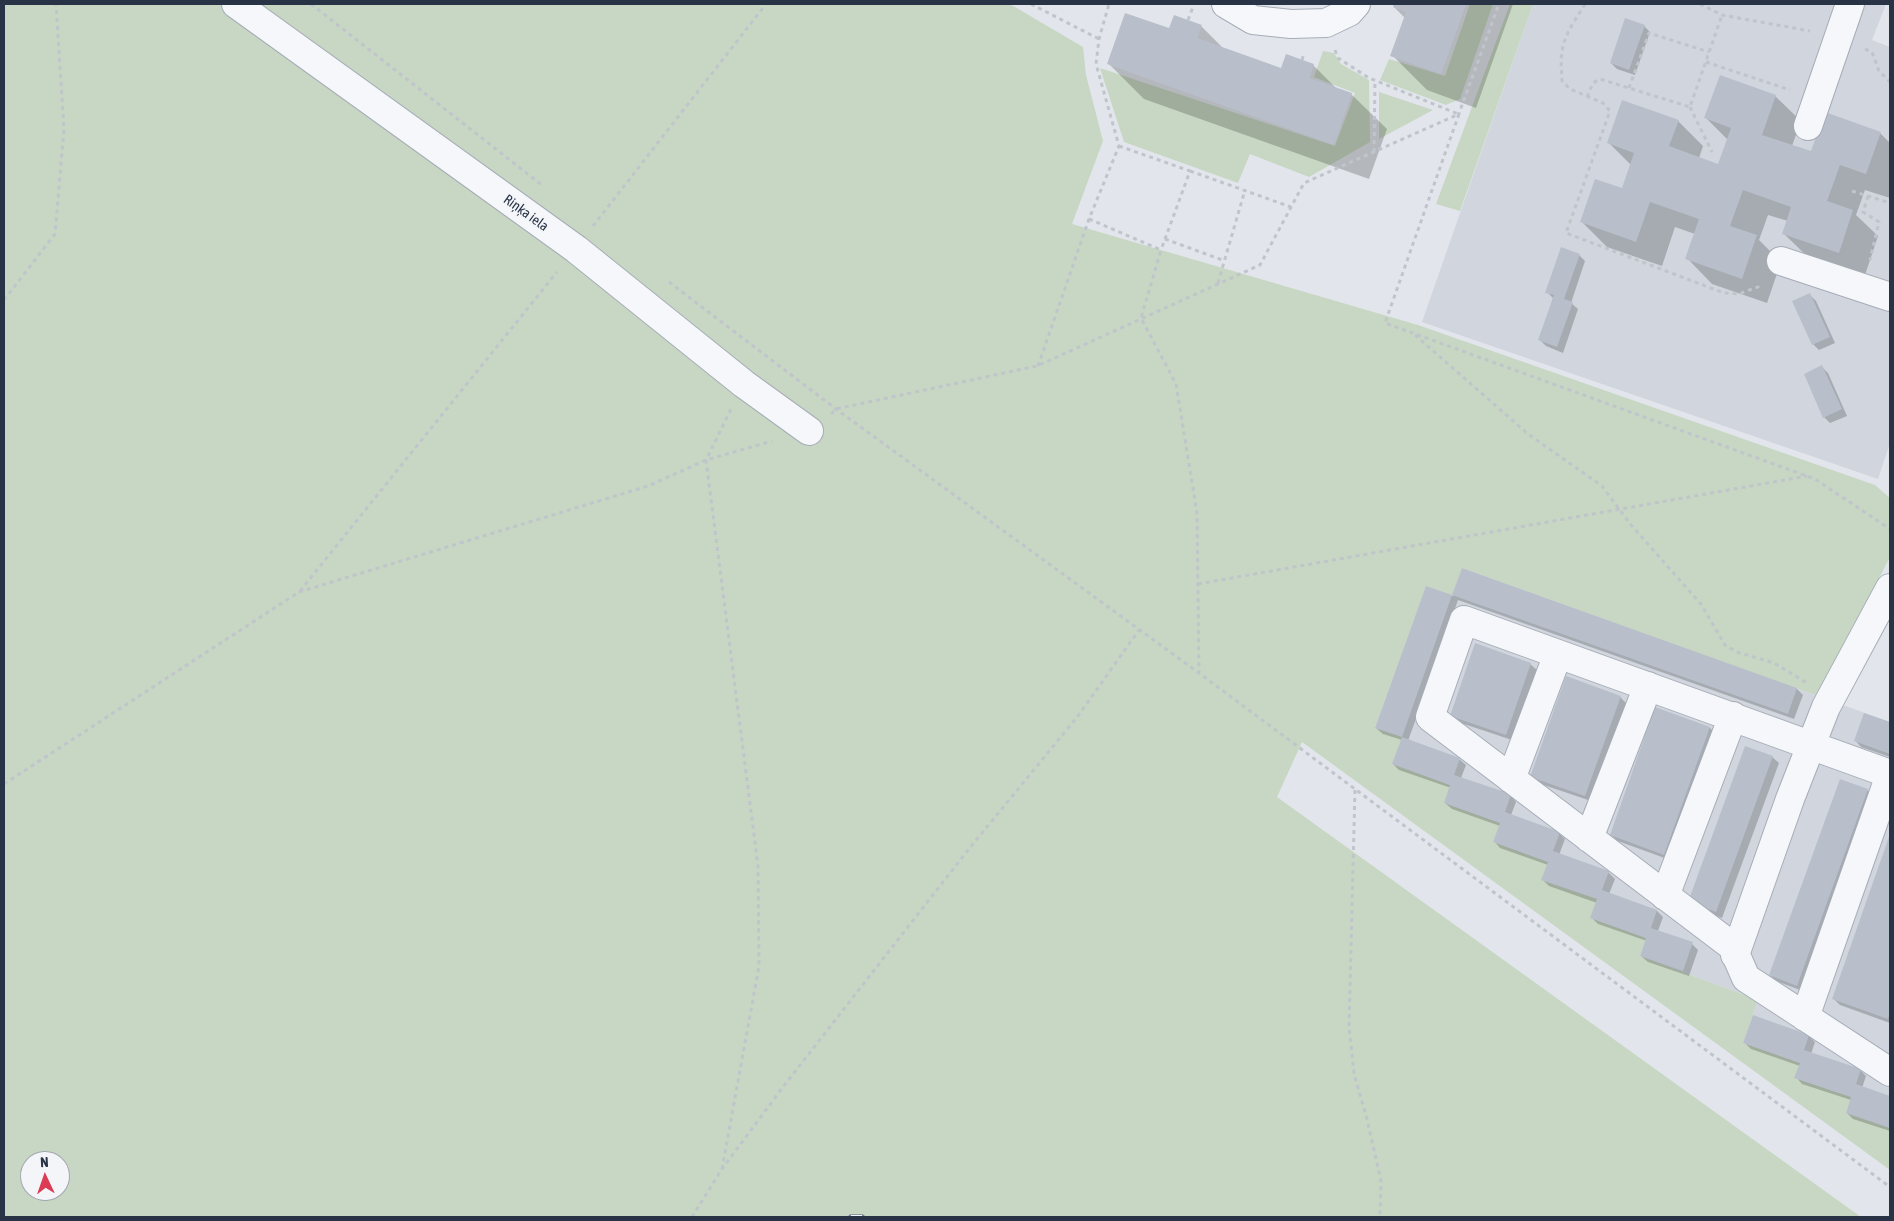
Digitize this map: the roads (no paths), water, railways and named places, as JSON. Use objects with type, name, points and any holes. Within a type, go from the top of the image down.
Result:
[{"type":"street","name":"Riņķa iela","points":[[236,4],[576,249],[744,384],[809,431]]},
{"type":"street","points":[[1226,4],[1252,20],[1291,24],[1326,23],[1349,12],[1356,4]]},
{"type":"street","points":[[1808,126],[1850,4]]},
{"type":"street","points":[[1792,264],[1890,296]]},
{"type":"street","points":[[1736,955],[1811,744],[1832,696],[1890,588]]},
{"type":"street","points":[[1806,1017],[1890,775],[1811,744],[1464,620],[1430,717],[1732,946],[1746,978],[1806,1017],[1889,1068]]},
{"type":"street","points":[[1511,779],[1558,654]]},
{"type":"street","points":[[1590,838],[1648,686]]},
{"type":"street","points":[[1665,896],[1733,716]]},
{"type":"railway","points":[[851,1217],[862,1217]]}]
